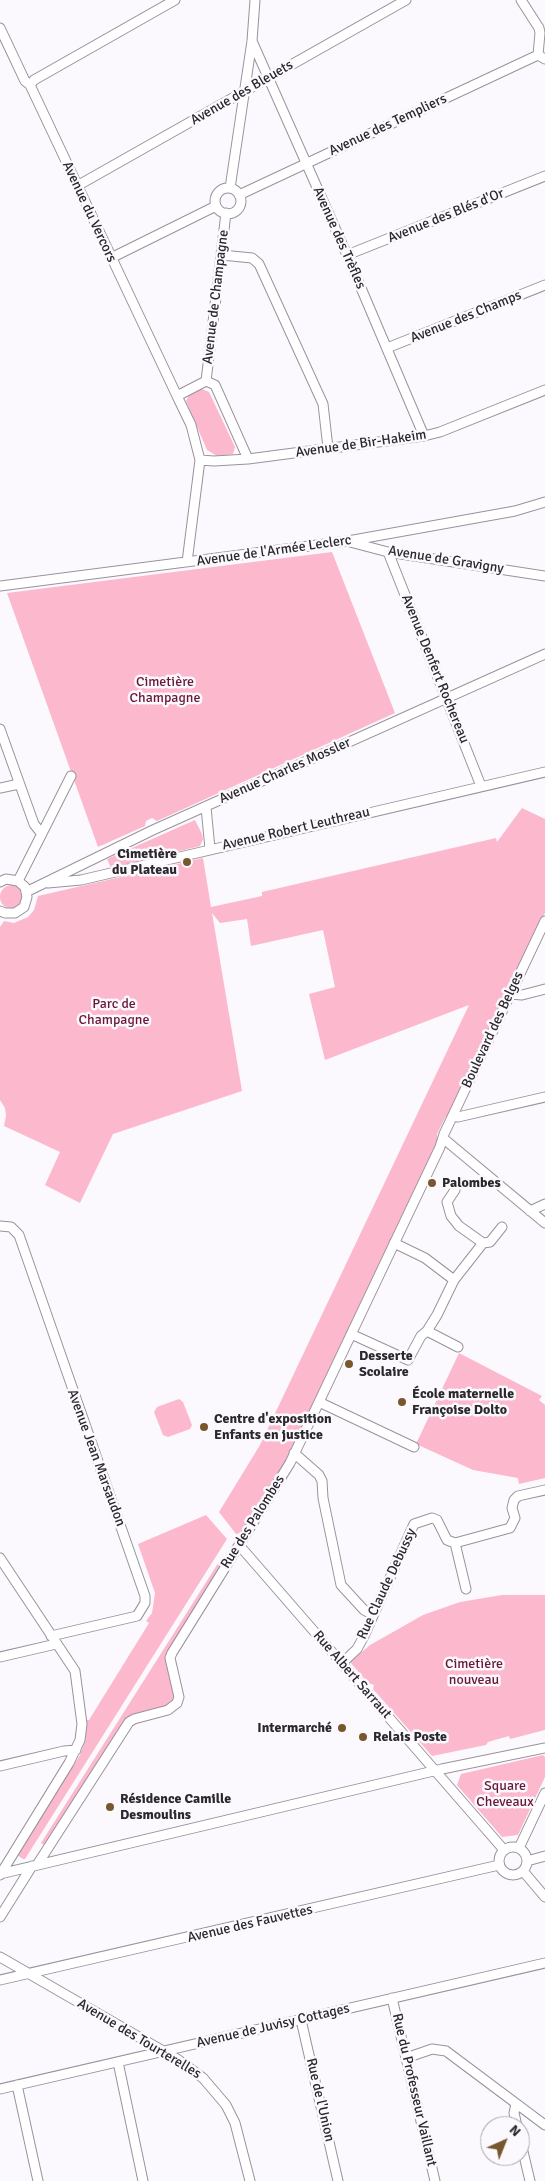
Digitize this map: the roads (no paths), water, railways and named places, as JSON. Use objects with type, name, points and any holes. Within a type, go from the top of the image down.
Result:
[{"type":"street","points":[[30,85],[34,80],[175,0]]},
{"type":"street","points":[[230,188],[252,41],[255,0]]},
{"type":"street","name":"Avenue des Bleuets","points":[[77,186],[406,0]]},
{"type":"street","points":[[521,0],[540,32],[542,57]]},
{"type":"street","name":"Avenue du Vercors","points":[[0,28],[25,80],[30,85],[191,426],[200,460]]},
{"type":"street","name":"Avenue des Trèfles","points":[[252,41],[424,436]]},
{"type":"street","name":"Avenue des Templiers","points":[[239,195],[542,57]]},
{"type":"street","name":"Avenue des Blés d'Or","points":[[347,256],[545,176]]},
{"type":"street","points":[[230,188],[239,195],[240,200],[238,208],[231,213],[226,213],[219,210],[215,199],[219,191],[230,188]]},
{"type":"street","points":[[111,258],[216,206]]},
{"type":"street","name":"Avenue de Champagne","points":[[206,381],[226,213]]},
{"type":"street","points":[[222,255],[252,258],[259,264],[323,404],[328,448]]},
{"type":"street","name":"Avenue des Champs","points":[[387,348],[545,285]]},
{"type":"street","points":[[177,396],[206,381],[215,385],[248,459]]},
{"type":"street","name":"Avenue de Bir-Hakeim","points":[[200,460],[248,459],[424,436],[440,432],[545,390]]},
{"type":"street","points":[[187,562],[200,460]]},
{"type":"street","name":"Avenue de l'Armée Leclerc","points":[[0,586],[348,541],[515,512],[545,502]]},
{"type":"street","name":"Avenue de Gravigny","points":[[348,541],[388,552],[545,576]]},
{"type":"street","name":"Avenue Denfert Rochereau","points":[[388,552],[481,786]]},
{"type":"street","name":"Avenue Charles Mossler","points":[[26,892],[47,883],[77,866],[545,654]]},
{"type":"street","points":[[0,729],[34,824],[42,833]]},
{"type":"street","name":"Avenue Robert Leuthreau","points":[[47,883],[81,880],[545,772]]},
{"type":"street","points":[[18,881],[71,776]]},
{"type":"street","points":[[0,788],[20,784]]},
{"type":"street","points":[[206,807],[210,850]]},
{"type":"street","points":[[0,882],[6,879],[18,881],[26,892],[26,902],[20,910],[10,914],[0,911]]},
{"type":"street","name":"Boulevard des Belges","points":[[444,1139],[444,1134],[545,921]]},
{"type":"street","points":[[510,994],[522,995],[545,989]]},
{"type":"street","points":[[453,1116],[458,1117],[545,1097]]},
{"type":"street","points":[[444,1139],[545,1223]]},
{"type":"street","name":"Rue des Palombes","points":[[0,1917],[129,1722],[168,1710],[178,1702],[179,1697],[170,1658],[172,1653],[294,1453],[444,1139]]},
{"type":"street","points":[[456,1190],[446,1202],[451,1216],[459,1226],[483,1243],[490,1242],[502,1227]]},
{"type":"street","points":[[530,1211],[545,1204]]},
{"type":"street","name":"Avenue Jean Marsaudon","points":[[0,1226],[11,1227],[19,1235],[145,1596],[145,1603],[137,1616],[51,1636]]},
{"type":"street","points":[[394,1242],[425,1258],[454,1280]]},
{"type":"street","points":[[351,1334],[408,1360],[420,1336],[427,1331],[454,1280],[483,1243]]},
{"type":"street","points":[[427,1331],[458,1346]]},
{"type":"street","points":[[319,1402],[414,1447]]},
{"type":"street","points":[[294,1453],[319,1475],[322,1481],[323,1498],[341,1584],[364,1610],[373,1615]]},
{"type":"street","points":[[455,1543],[510,1528],[515,1518],[512,1508],[514,1500],[518,1496],[545,1490]]},
{"type":"street","name":"Rue Claude Debussy","points":[[342,1663],[357,1648],[414,1524],[432,1518],[437,1520],[447,1540],[455,1543],[466,1589]]},
{"type":"street","name":"Rue Albert Sarraut","points":[[239,1545],[504,1850]]},
{"type":"street","points":[[0,1558],[75,1671],[82,1724],[81,1737],[76,1750],[0,1874]]},
{"type":"street","points":[[0,1657],[56,1644]]},
{"type":"street","points":[[0,1874],[436,1771],[545,1748]]},
{"type":"street","points":[[0,1766],[76,1750]]},
{"type":"street","points":[[519,1848],[545,1793]]},
{"type":"street","points":[[513,1847],[519,1848],[527,1861],[523,1871],[515,1876],[506,1874],[499,1865],[499,1855],[504,1850],[513,1847]]},
{"type":"street","points":[[527,1861],[545,1856]]},
{"type":"street","name":"Avenue des Fauvettes","points":[[0,1980],[499,1865]]},
{"type":"street","points":[[523,1871],[545,1897]]},
{"type":"street","points":[[0,1980],[5,1974],[3,1959]]},
{"type":"street","name":"Avenue des Tourterelles","points":[[3,1959],[162,2051],[204,2078],[226,2105],[240,2138],[250,2181]]},
{"type":"street","name":"Avenue de Juvisy Cottages","points":[[0,2089],[545,1963]]},
{"type":"street","name":"Rue du Professeur Vaillant","points":[[392,1998],[435,2181]]},
{"type":"street","name":"Rue de l'Union","points":[[301,2020],[338,2181]]},
{"type":"street","points":[[406,2058],[432,2049],[446,2051],[545,2125]]},
{"type":"street","points":[[118,2062],[144,2181]]},
{"type":"street","points":[[17,2085],[38,2181]]},
{"type":"street","points":[[515,2116],[516,2104]]},
{"type":"street","points":[[526,2166],[530,2181]]},
{"type":"place","name":"Cimetière du Plateau","points":[[187,862]]},
{"type":"place","name":"Palombes","points":[[432,1183]]},
{"type":"place","name":"Desserte Scolaire","points":[[349,1364]]},
{"type":"place","name":"École maternelle Françoise Dolto","points":[[402,1402]]},
{"type":"place","name":"Centre d'exposition Enfants en justice","points":[[204,1427]]},
{"type":"place","name":"Intermarché","points":[[342,1728]]},
{"type":"place","name":"Relais Poste","points":[[363,1737]]},
{"type":"place","name":"Résidence Camille Desmoulins","points":[[110,1807]]},
{"type":"park label","name":"Cimetière Champagne","points":[[165,690]]},
{"type":"park label","name":"Parc de Champagne","points":[[114,1012]]},
{"type":"park label","name":"Cimetière nouveau","points":[[474,1672]]},
{"type":"park label","name":"Square Cheveaux","points":[[505,1794]]}]
